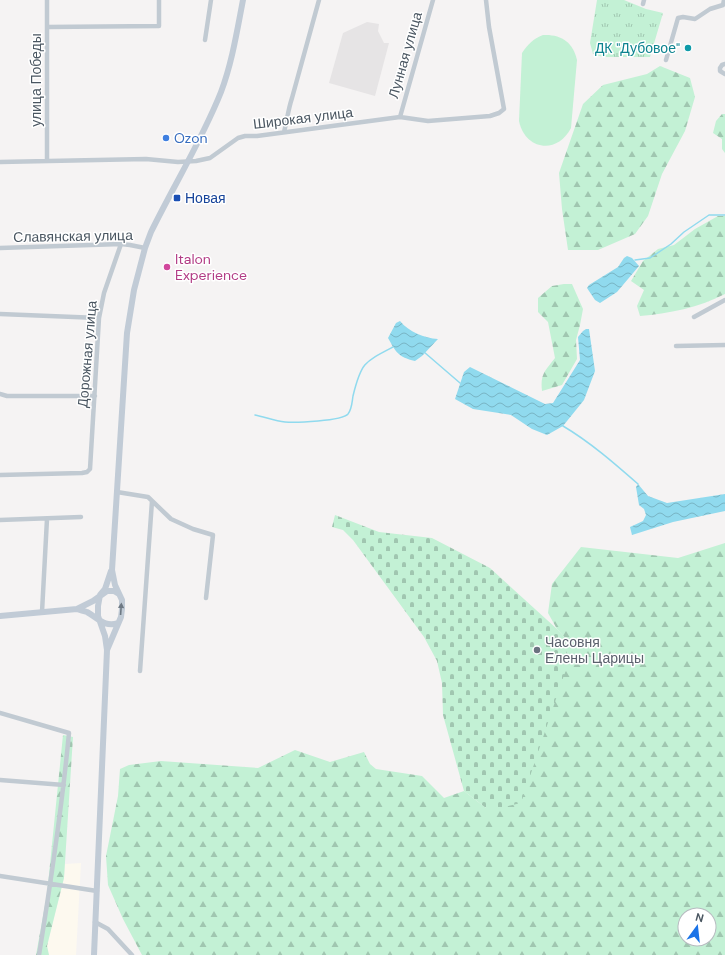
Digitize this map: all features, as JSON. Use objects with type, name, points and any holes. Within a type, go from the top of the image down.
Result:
[{"type":"main road","points":[[107,650],[121,617],[122,603],[112,570],[127,333],[134,290],[145,248],[161,211],[221,92],[230,62],[243,0]]},
{"type":"main road","points":[[94,955],[107,650],[105,636],[98,613],[100,596],[105,589],[112,570]]},
{"type":"main road","points":[[77,609],[109,591],[114,591],[119,594]]},
{"type":"main road","points":[[0,616],[77,609],[87,612],[101,622],[111,625],[118,623]]},
{"type":"street","name":"улица Победы","points":[[47,0],[47,161]]},
{"type":"street","points":[[47,27],[159,26],[159,0]]},
{"type":"street","points":[[205,40],[210,0]]},
{"type":"street","points":[[284,132],[287,123],[288,108],[320,0]]},
{"type":"street","name":"Лунная улица","points":[[400,117],[433,0]]},
{"type":"street","name":"Широкая улица","points":[[0,162],[146,159],[187,162],[210,158],[238,138],[245,136],[257,136],[400,117],[428,121],[482,117],[499,113],[504,109],[489,28],[486,0]]},
{"type":"street","points":[[666,60],[678,18],[683,17],[695,19],[710,9],[723,5],[724,0]]},
{"type":"street","points":[[725,64],[720,68],[720,72],[725,74]]},
{"type":"street","name":"Славянская улица","points":[[0,248],[121,244],[145,248]]},
{"type":"street","name":"Дорожная улица","points":[[0,475],[82,473],[87,472],[90,469],[99,318],[110,272],[121,244]]},
{"type":"street","points":[[694,317],[725,300]]},
{"type":"street","points":[[0,314],[99,318]]},
{"type":"street","points":[[676,346],[725,345]]},
{"type":"street","points":[[0,394],[7,396],[95,396]]},
{"type":"street","points":[[117,492],[148,497],[170,519],[193,529],[214,535],[206,598]]},
{"type":"street","points":[[140,671],[152,501]]},
{"type":"street","points":[[0,520],[81,517]]},
{"type":"street","points":[[42,612],[47,519]]},
{"type":"street","points":[[0,712],[69,733],[64,786],[40,955]]},
{"type":"street","points":[[0,780],[64,786]]},
{"type":"street","points":[[0,876],[97,891]]},
{"type":"street","points":[[95,922],[108,929],[132,955]]},
{"type":"shaded area","points":[[367,22],[379,24],[378,31],[384,43],[389,43],[375,96],[329,83],[343,33]]},
{"type":"shaded area","points":[[81,863],[76,955],[49,955],[47,946],[64,878],[65,864]]},
{"type":"green space","points":[[597,0],[624,0],[646,9],[663,13],[650,57],[603,57],[593,54],[590,43]]},
{"type":"green space","points":[[543,35],[555,36],[565,40],[573,48],[577,60],[571,128],[565,137],[558,142],[542,146],[534,143],[528,138],[522,131],[519,121],[522,53],[531,42]]},
{"type":"green space","points":[[660,66],[690,78],[695,97],[685,131],[662,174],[648,216],[635,234],[598,250],[568,250],[559,173],[583,104],[603,85],[647,74]]},
{"type":"green space","points":[[722,114],[725,114],[725,153],[722,149],[722,139],[713,133],[716,121]]},
{"type":"green space","points":[[718,216],[725,216],[725,294],[705,303],[684,309],[662,314],[640,316],[637,306],[644,290],[631,281],[643,261],[658,249],[674,245],[695,229]]},
{"type":"green space","points":[[572,284],[583,309],[576,340],[577,359],[562,385],[542,391],[543,377],[546,370],[555,358],[548,322],[538,312],[538,298],[552,286]]},
{"type":"green space","points":[[335,515],[379,532],[432,538],[490,568],[557,629],[567,640],[565,672],[521,803],[504,807],[486,808],[464,791],[443,715],[442,683],[437,661],[424,637],[353,540],[343,530],[332,527]]},
{"type":"green space","points":[[725,543],[725,955],[142,955],[123,919],[108,885],[106,856],[118,796],[120,769],[129,765],[161,761],[258,768],[295,750],[330,762],[364,752],[370,764],[376,769],[422,776],[444,798],[464,791],[486,808],[567,640],[557,629],[548,613],[552,584],[581,547],[678,558]]},
{"type":"green space","points":[[63,735],[73,737],[64,878],[47,946],[49,955],[36,955],[47,894]]},
{"type":"water","points":[[627,256],[632,258],[639,266],[617,292],[600,303],[595,300],[587,288],[589,285],[618,267]]},
{"type":"water","points":[[400,321],[417,334],[438,339],[422,356],[415,361],[401,356],[393,347],[388,338],[396,323]]},
{"type":"water","points":[[586,329],[589,329],[595,371],[584,400],[563,426],[547,435],[532,429],[511,415],[473,409],[455,399],[464,372],[470,367],[545,404],[553,403],[580,360],[578,337]]},
{"type":"water","points":[[638,484],[648,496],[667,503],[725,494],[725,511],[673,522],[632,535],[630,527],[643,521],[646,515],[644,509],[639,505],[636,487]]},
{"type":"waterway","points":[[635,260],[650,258],[709,215],[725,215]]},
{"type":"waterway","points":[[255,415],[285,422],[318,421],[344,416],[348,414],[350,410],[359,377],[365,365],[376,356],[393,347]]},
{"type":"waterway","points":[[424,352],[460,383]]},
{"type":"waterway","points":[[563,426],[592,446],[638,484]]},
{"type":"place","name":"ДК \"Дубовое\"","points":[[688,48]]},
{"type":"place","name":"Ozon","points":[[166,138]]},
{"type":"place","name":"Новая","points":[[177,198]]},
{"type":"place","name":"Italon Experience","points":[[167,267]]},
{"type":"place","name":"Часовня Елены Царицы","points":[[537,650]]}]
